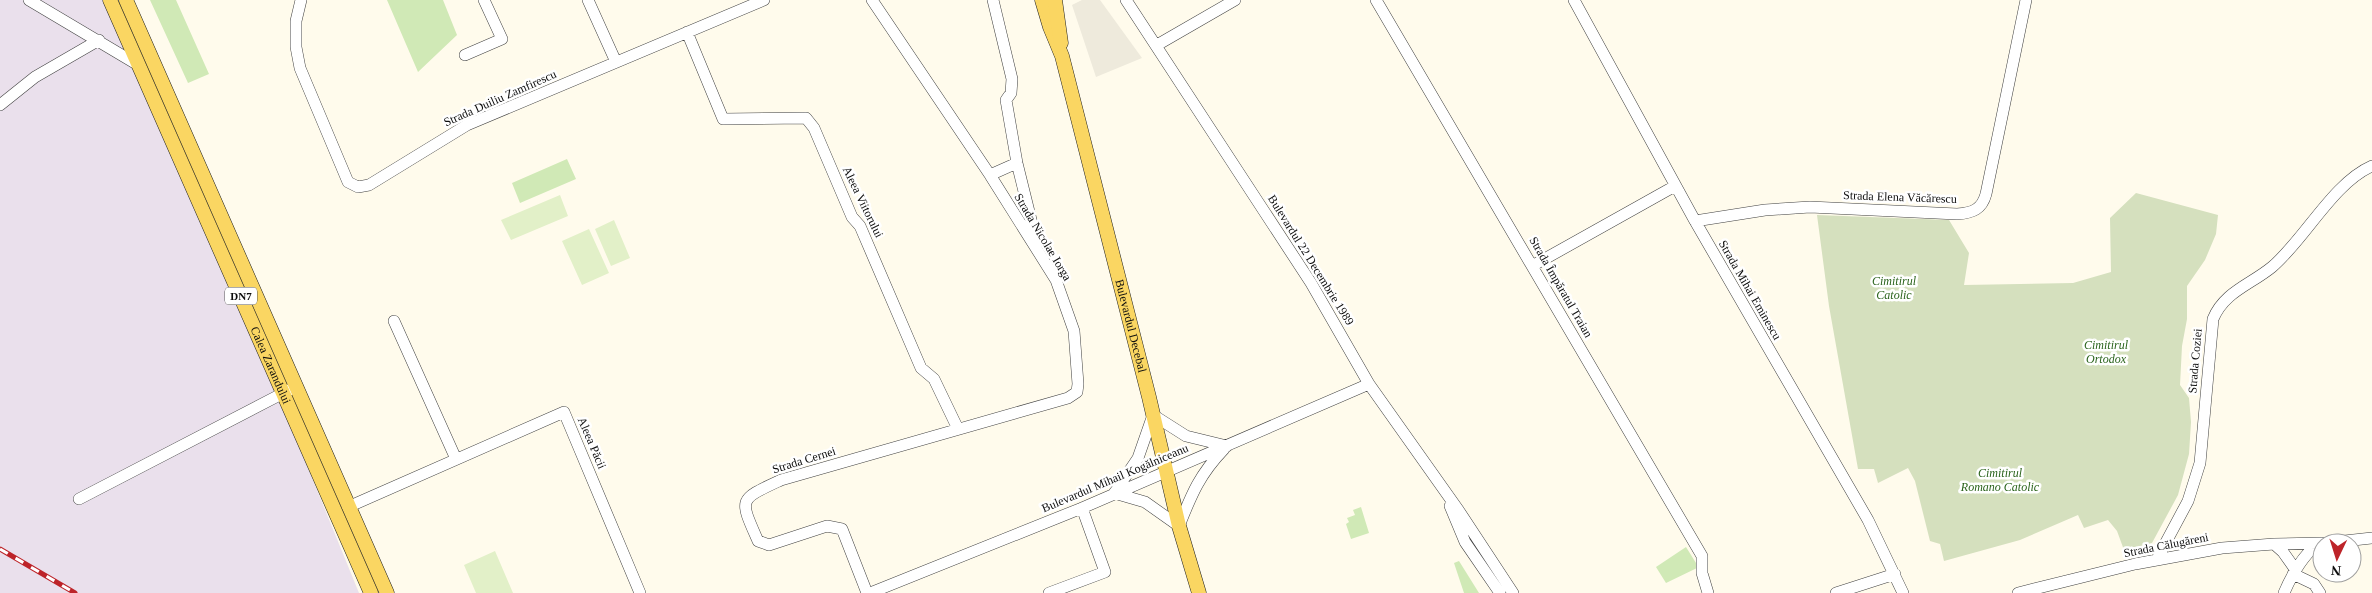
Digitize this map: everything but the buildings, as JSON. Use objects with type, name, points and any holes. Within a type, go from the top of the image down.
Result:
[{"type":"main road","name":"Calea Zarandului","points":[[110,0],[289,390],[348,507],[387,593]]},
{"type":"main road","name":"Bulevardul Decebal","points":[[1042,0],[1050,27],[1062,56],[1153,415],[1179,526],[1199,593]]},
{"type":"main road","name":"Bulevardul Decebal","points":[[1054,0],[1059,18],[1062,56]]},
{"type":"main road","name":"Calea Zarandului","points":[[128,2],[371,593]]},
{"type":"street","points":[[29,0],[140,66]]},
{"type":"street","name":"Strada Duiliu Zamfirescu","points":[[301,0],[296,21],[296,47],[300,68],[348,182],[358,187],[369,185],[467,125],[764,0]]},
{"type":"street","points":[[466,55],[502,39],[484,0]]},
{"type":"street","points":[[588,0],[616,62]]},
{"type":"street","points":[[992,0],[1012,79],[1012,93],[1006,100],[1017,163],[1040,255]]},
{"type":"street","points":[[1059,18],[1060,0]]},
{"type":"street","name":"Bulevardul 22 Decembrie 1989","points":[[1126,0],[1311,283],[1369,384],[1443,488],[1513,593]]},
{"type":"street","name":"Bulevardul 22 Decembrie 1989","points":[[1134,0],[1157,45]]},
{"type":"street","points":[[1157,45],[1235,0]]},
{"type":"street","name":"Strada Împăratul Traian","points":[[1376,0],[1702,556],[1702,573],[1708,593]]},
{"type":"street","name":"Strada Mihai Eminescu","points":[[1574,0],[1694,221],[1851,490],[1903,593]]},
{"type":"street","name":"Strada Elena Văcărescu","points":[[1694,221],[1797,208],[1957,214],[1977,210],[1983,205],[1986,194],[2026,0]]},
{"type":"street","name":"Strada Nicolae Iorga","points":[[874,1],[990,176],[1056,280],[1074,331],[1078,384],[1077,392],[1068,398]]},
{"type":"street","name":"Aleea Viitorului","points":[[687,32],[723,119],[806,118],[814,128],[852,217],[860,226],[921,368],[934,379],[958,429]]},
{"type":"street","points":[[0,105],[35,77],[99,40]]},
{"type":"street","points":[[990,176],[1017,163]]},
{"type":"street","name":"Strada Coziei","points":[[2157,559],[2195,484],[2200,463],[2213,319],[2218,306],[2273,266],[2351,179],[2372,166]]},
{"type":"street","points":[[1532,266],[1675,186]]},
{"type":"street","points":[[394,321],[456,460]]},
{"type":"street","name":"Bulevardul Mihail Kogălniceanu","points":[[868,593],[1082,508],[1166,470],[1228,446],[1369,384]]},
{"type":"street","points":[[79,498],[289,390]]},
{"type":"street","name":"Strada Cernei","points":[[868,593],[842,530],[827,526],[769,545],[763,544],[758,541],[744,510],[746,500],[754,492],[781,480],[1068,398]]},
{"type":"street","name":"Aleea Păcii","points":[[348,507],[564,412],[640,593]]},
{"type":"street","points":[[1153,415],[1186,436],[1228,446],[1206,468],[1197,483],[1179,526],[1145,502],[1114,493],[1138,458],[1153,415]]},
{"type":"street","name":"Bulevardul 22 Decembrie 1989","points":[[1443,488],[1465,542],[1498,592]]},
{"type":"street","points":[[1049,593],[1105,572],[1082,508]]},
{"type":"street","name":"Strada Călugăreni","points":[[2018,593],[2157,559],[2222,548],[2312,543]]},
{"type":"street","points":[[2274,544],[2283,552],[2294,572],[2314,584],[2320,593]]},
{"type":"street","points":[[2284,593],[2294,572],[2308,552],[2312,549]]},
{"type":"street","points":[[1836,593],[1895,574]]},
{"type":"shaded area","points":[[0,0],[105,0],[253,333],[359,593],[0,593]]},
{"type":"shaded area","points":[[1082,0],[1100,0],[1142,58],[1096,77],[1072,5]]},
{"type":"green space","points":[[150,0],[176,0],[209,74],[188,83]]},
{"type":"green space","points":[[387,0],[443,0],[457,35],[418,72]]},
{"type":"green space","points":[[567,159],[576,179],[520,203],[512,183]]},
{"type":"green space","points":[[2136,193],[2218,215],[2216,234],[2205,260],[2187,286],[2187,319],[2182,346],[2180,385],[2189,398],[2191,422],[2189,454],[2178,495],[2152,543],[2124,550],[2117,531],[2108,520],[2084,528],[2078,515],[2020,540],[1944,561],[1940,544],[1930,541],[1915,481],[1908,468],[1878,483],[1874,469],[1858,469],[1829,306],[1817,215],[1949,220],[1969,253],[1964,285],[2073,283],[2111,272],[2110,218]]},
{"type":"green space","points":[[560,195],[568,216],[511,240],[501,220]]},
{"type":"green space","points":[[614,220],[630,258],[611,266],[595,229]]},
{"type":"green space","points":[[589,229],[609,273],[582,285],[562,241]]},
{"type":"green space","points":[[1361,507],[1369,533],[1351,539],[1346,524],[1349,522],[1347,518],[1355,515],[1353,510]]},
{"type":"green space","points":[[1686,547],[1697,568],[1666,583],[1656,567]]},
{"type":"green space","points":[[495,551],[513,593],[476,593],[464,565]]},
{"type":"green space","points":[[1459,561],[1479,593],[1464,593],[1454,563]]},
{"type":"railway","points":[[0,549],[75,593]]},
{"type":"park label","name":"Cimitirul Catolic","points":[[1894,288]]},
{"type":"park label","name":"Cimitirul Ortodox","points":[[2106,352]]},
{"type":"park label","name":"Cimitirul Romano Catolic","points":[[2000,480]]}]
